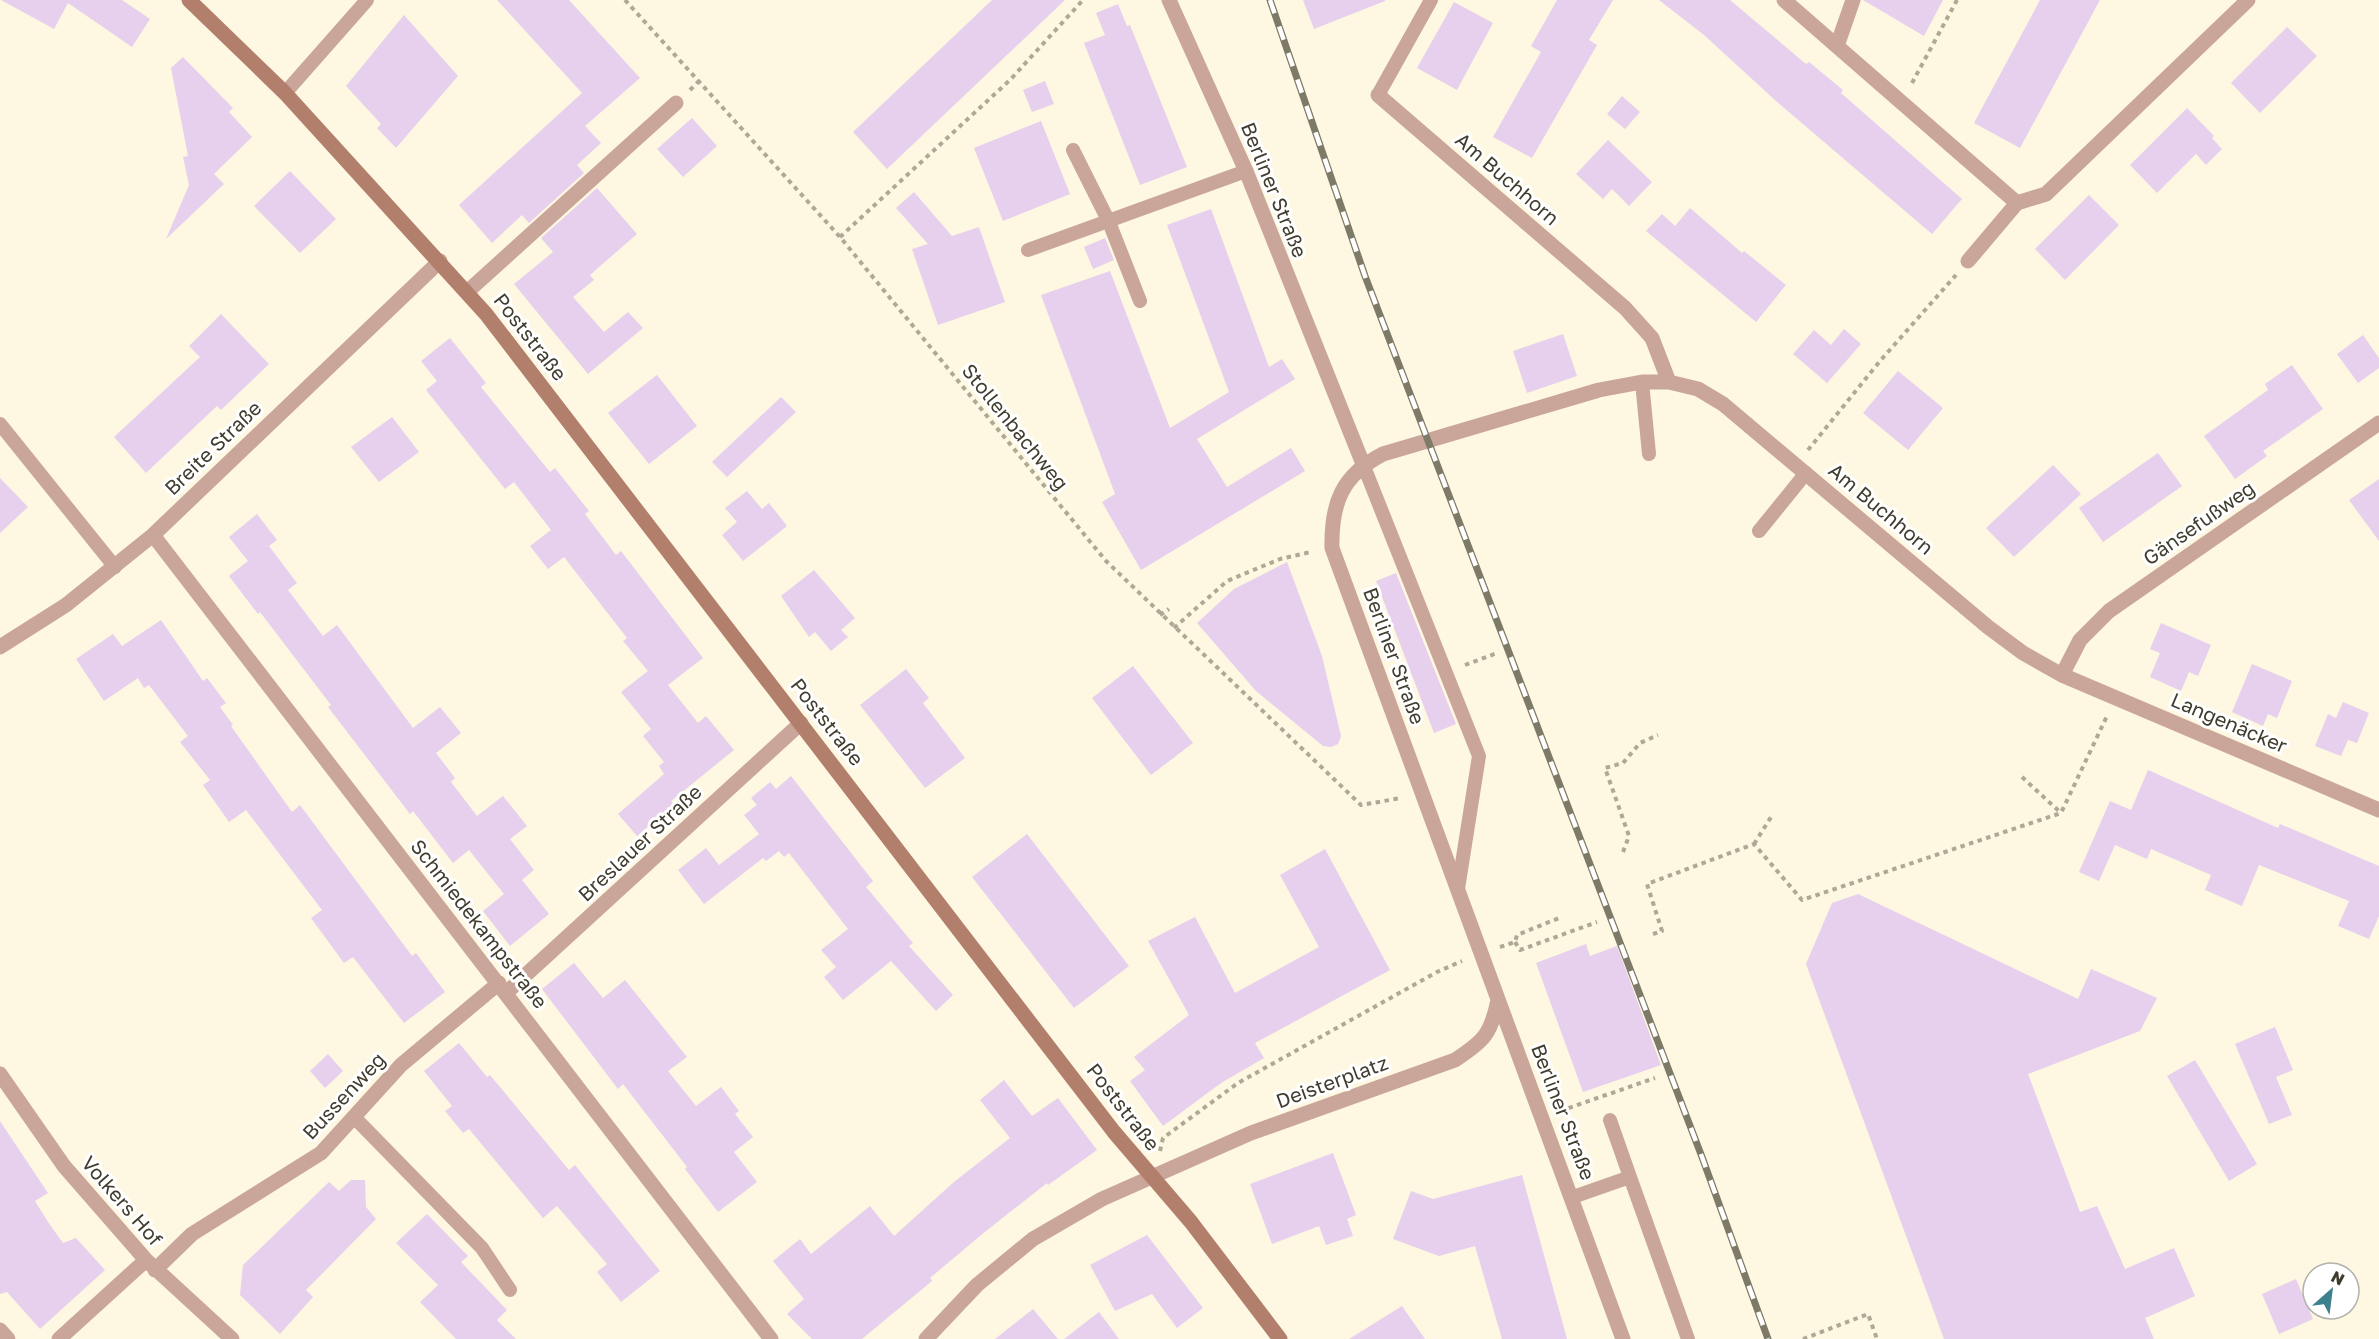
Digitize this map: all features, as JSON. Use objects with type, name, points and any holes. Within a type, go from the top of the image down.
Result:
[{"type":"main road","name":"Poststraße","points":[[189,0],[285,93],[467,292],[1114,1132],[1191,1222],[1280,1339]]},
{"type":"street","name":"Berliner Straße","points":[[1169,0],[1245,171],[1363,464],[1343,488],[1332,516],[1332,548],[1573,1197],[1623,1339]]},
{"type":"street","points":[[1784,0],[2017,203]]},
{"type":"street","points":[[1837,46],[1853,0]]},
{"type":"street","points":[[1968,261],[2017,203],[2046,194],[2248,0]]},
{"type":"street","name":"Am Buchhorn","points":[[1378,95],[1625,308],[1652,338],[1669,382]]},
{"type":"street","name":"Poststraße","points":[[467,292],[676,103]]},
{"type":"street","name":"Breite Straße","points":[[0,647],[66,605],[153,535],[440,261]]},
{"type":"street","name":"Am Buchhorn","points":[[1363,464],[1383,454],[1599,390],[1642,382],[1669,382],[1698,388],[1723,404],[1988,627],[2023,653],[2062,675]]},
{"type":"street","name":"Gänsefußweg","points":[[2062,675],[2080,640],[2109,611],[2379,423]]},
{"type":"street","name":"Schmiedekampstraße","points":[[153,535],[771,1339]]},
{"type":"street","name":"Langenäcker","points":[[2062,675],[2379,810]]},
{"type":"street","name":"Breslauer Straße","points":[[502,988],[801,723]]},
{"type":"street","name":"Bussenweg","points":[[59,1339],[192,1234],[321,1153],[401,1065],[502,988]]},
{"type":"street","name":"Deisterplatz","points":[[926,1339],[977,1285],[1033,1239],[1102,1199],[1251,1133],[1455,1060],[1480,1044],[1494,1021],[1498,999]]},
{"type":"street","name":"Volkers Hof","points":[[0,1074],[64,1166],[150,1265],[232,1339]]},
{"type":"street","points":[[0,1330],[8,1339]]},
{"type":"lane","points":[[285,93],[368,0]]},
{"type":"lane","name":"Am Buchhorn","points":[[1378,95],[1431,0]]},
{"type":"lane","points":[[1073,150],[1109,222],[1140,301]]},
{"type":"lane","points":[[1028,250],[1245,171]]},
{"type":"lane","points":[[1642,382],[1649,454]]},
{"type":"lane","points":[[0,424],[116,567]]},
{"type":"lane","points":[[1363,464],[1479,756],[1458,889]]},
{"type":"lane","points":[[1759,531],[1801,469]]},
{"type":"lane","points":[[354,1117],[482,1248],[510,1290]]},
{"type":"lane","points":[[1610,1120],[1688,1339]]},
{"type":"lane","points":[[1573,1197],[1630,1177]]},
{"type":"path","points":[[840,237],[1010,80],[1083,0]]},
{"type":"path","points":[[1902,102],[1958,0]]},
{"type":"path","name":"Stollenbachweg","points":[[628,1],[840,237],[1106,561],[1160,615],[1361,805],[1423,795]]},
{"type":"path","points":[[1801,469],[1880,361],[1968,261]]},
{"type":"path","points":[[1174,628],[1227,581],[1280,559],[1332,548]]},
{"type":"path","points":[[1160,615],[1169,609]]},
{"type":"path","points":[[1447,671],[1497,653]]},
{"type":"path","points":[[1754,844],[1802,900],[2061,813],[2115,698]]},
{"type":"path","points":[[1623,852],[1629,836],[1605,768],[1623,763],[1640,743],[1658,735]]},
{"type":"path","points":[[2022,777],[2061,813]]},
{"type":"path","points":[[1653,934],[1662,931],[1647,884],[1754,844],[1773,814]]},
{"type":"path","points":[[1517,935],[1559,918]]},
{"type":"path","points":[[1515,942],[1520,950],[1597,922]]},
{"type":"path","points":[[1153,1178],[1163,1138],[1238,1083],[1437,972],[1483,953]]},
{"type":"path","points":[[1542,1117],[1655,1078]]},
{"type":"path","points":[[1803,1339],[1868,1314],[1877,1339]]},
{"type":"building","points":[[1,0],[122,0],[150,19],[132,47],[68,3],[54,29]]},
{"type":"building","points":[[497,0],[569,0],[640,78],[585,126],[601,143],[577,165],[584,173],[529,223],[522,215],[492,243],[459,205],[582,93]]},
{"type":"building","points":[[992,0],[1065,0],[887,169],[853,132]]},
{"type":"building","points":[[1303,0],[1385,0],[1385,1],[1314,29]]},
{"type":"building","points":[[1557,0],[1613,0],[1589,40],[1597,45],[1532,158],[1493,137],[1541,52],[1531,46]]},
{"type":"building","points":[[1659,0],[1730,0],[1806,64],[1809,62],[1843,90],[1841,93],[1962,199],[1932,234],[1776,101],[1704,35]]},
{"type":"building","points":[[1863,0],[1943,0],[1924,36]]},
{"type":"building","points":[[2040,0],[2100,0],[2020,148],[1974,123]]},
{"type":"building","points":[[1454,2],[1493,23],[1457,90],[1417,68]]},
{"type":"building","points":[[1118,4],[1127,26],[1130,25],[1187,167],[1140,185],[1084,43],[1105,35],[1096,13]]},
{"type":"building","points":[[404,15],[458,76],[396,148],[377,128],[381,124],[346,86]]},
{"type":"building","points":[[2287,27],[2317,56],[2260,113],[2231,83]]},
{"type":"building","points":[[183,57],[233,108],[229,112],[252,137],[214,174],[224,184],[166,239],[189,185],[183,157],[188,156],[171,68]]},
{"type":"building","points":[[1045,81],[1054,104],[1032,112],[1023,90]]},
{"type":"building","points":[[1622,96],[1640,112],[1625,129],[1607,114]]},
{"type":"building","points":[[2187,108],[2214,136],[2212,138],[2222,149],[2206,165],[2196,154],[2157,193],[2130,165]]},
{"type":"building","points":[[692,118],[717,146],[683,177],[657,149]]},
{"type":"building","points":[[1041,121],[1070,194],[1003,221],[974,148]]},
{"type":"building","points":[[1608,140],[1652,182],[1629,206],[1612,189],[1603,199],[1576,174]]},
{"type":"building","points":[[290,171],[336,219],[300,253],[254,206]]},
{"type":"building","points":[[597,188],[637,234],[590,275],[594,280],[573,297],[604,332],[628,312],[643,328],[588,374],[514,284],[553,252],[541,238]]},
{"type":"building","points":[[914,192],[952,236],[979,227],[1005,302],[938,325],[912,249],[928,244],[896,208]]},
{"type":"building","points":[[2089,195],[2119,225],[2065,280],[2035,249]]},
{"type":"building","points":[[1690,208],[1742,253],[1744,251],[1786,285],[1756,322],[1646,231],[1662,214],[1675,226]]},
{"type":"building","points":[[1211,209],[1269,367],[1282,359],[1295,379],[1197,439],[1227,487],[1291,448],[1305,471],[1141,570],[1102,502],[1115,494],[1041,295],[1110,271],[1170,428],[1229,392],[1167,225]]},
{"type":"building","points":[[1105,238],[1114,260],[1093,269],[1084,247]]},
{"type":"building","points":[[221,314],[269,364],[221,410],[217,406],[146,473],[114,437],[200,357],[189,346]]},
{"type":"building","points":[[1844,329],[1861,344],[1827,383],[1793,354],[1814,330],[1831,345]]},
{"type":"building","points":[[1563,334],[1577,376],[1527,393],[1513,351]]},
{"type":"building","points":[[2363,335],[2379,358],[2379,368],[2358,383],[2337,354]]},
{"type":"building","points":[[450,338],[486,383],[481,387],[550,472],[555,468],[589,511],[585,514],[616,555],[621,551],[703,658],[668,685],[698,723],[706,716],[734,750],[671,801],[674,804],[637,836],[618,814],[664,774],[659,766],[664,762],[643,736],[651,729],[621,692],[648,671],[623,641],[627,638],[564,557],[548,569],[530,546],[551,530],[514,482],[505,489],[426,390],[437,381],[421,361]]},
{"type":"building","points":[[2292,365],[2323,409],[2263,451],[2267,456],[2235,479],[2204,436],[2268,390],[2265,384]]},
{"type":"building","points":[[1898,371],[1943,408],[1908,450],[1863,413]]},
{"type":"building","points":[[657,375],[697,426],[649,464],[608,413]]},
{"type":"building","points":[[781,397],[796,412],[727,477],[712,462]]},
{"type":"building","points":[[392,417],[419,452],[379,482],[351,447]]},
{"type":"building","points":[[2158,453],[2182,486],[2103,542],[2079,508]]},
{"type":"building","points":[[2053,465],[2081,494],[2014,557],[1986,528]]},
{"type":"building","points":[[0,478],[28,507],[0,533]]},
{"type":"building","points":[[2379,479],[2379,541],[2349,500]]},
{"type":"building","points":[[747,491],[762,509],[769,503],[787,526],[743,561],[722,535],[737,522],[725,508]]},
{"type":"building","points":[[257,514],[277,540],[269,546],[297,583],[288,590],[323,636],[337,625],[413,728],[440,707],[461,733],[436,753],[455,778],[451,782],[477,816],[503,796],[527,826],[510,839],[534,870],[522,880],[549,914],[510,946],[483,911],[504,894],[469,850],[453,863],[413,811],[410,814],[328,707],[331,705],[260,612],[258,614],[229,576],[248,561],[229,537]]},
{"type":"building","points":[[1287,562],[1322,656],[1341,736],[1338,744],[1331,747],[1323,746],[1256,691],[1197,623],[1234,589]]},
{"type":"building","points":[[814,570],[855,618],[841,630],[848,637],[831,651],[815,632],[809,637],[781,596]]},
{"type":"building","points":[[1396,573],[1456,724],[1434,733],[1376,581]]},
{"type":"building","points":[[161,620],[203,681],[207,678],[226,703],[220,707],[233,725],[231,726],[292,812],[300,805],[412,956],[416,953],[445,992],[404,1023],[353,957],[344,963],[311,918],[322,910],[246,810],[229,822],[203,785],[210,780],[180,742],[188,736],[149,685],[144,688],[138,678],[104,701],[76,659],[113,634],[122,646]]},
{"type":"building","points":[[2161,623],[2211,645],[2198,676],[2189,672],[2181,691],[2150,677],[2160,653],[2150,649]]},
{"type":"building","points":[[2252,664],[2292,681],[2277,718],[2268,714],[2263,726],[2232,712]]},
{"type":"building","points":[[1133,666],[1193,743],[1151,775],[1092,698]]},
{"type":"building","points":[[906,669],[929,698],[923,703],[965,758],[925,788],[860,705]]},
{"type":"building","points":[[2343,702],[2369,713],[2357,743],[2348,740],[2341,756],[2315,746],[2328,714],[2336,718]]},
{"type":"building","points":[[2148,770],[2278,828],[2280,824],[2379,866],[2379,916],[2369,939],[2338,926],[2349,901],[2259,865],[2242,906],[2205,890],[2211,875],[2151,849],[2147,859],[2115,845],[2099,881],[2079,872],[2110,801],[2131,810]]},
{"type":"building","points":[[791,776],[873,881],[866,887],[913,943],[909,946],[953,995],[936,1011],[891,961],[843,1000],[824,977],[836,967],[821,950],[848,929],[789,853],[784,857],[779,851],[766,861],[763,858],[704,904],[678,870],[706,848],[719,865],[759,834],[744,815],[757,805],[751,798],[770,782],[776,789]]},
{"type":"building","points":[[1027,834],[1129,966],[1074,1008],[972,877]]},
{"type":"building","points":[[1325,849],[1390,970],[1255,1043],[1264,1058],[1221,1083],[1163,1126],[1130,1081],[1145,1070],[1134,1057],[1189,1015],[1148,941],[1195,917],[1235,993],[1319,947],[1280,875]]},
{"type":"building","points":[[1858,894],[2078,999],[2091,969],[2157,998],[2140,1031],[2028,1074],[2080,1212],[2097,1206],[2125,1269],[2174,1248],[2195,1296],[2145,1318],[2154,1339],[1944,1339],[1806,964],[1832,903]]},
{"type":"building","points":[[1586,944],[1590,956],[1617,946],[1661,1065],[1583,1092],[1536,963]]},
{"type":"building","points":[[574,963],[603,998],[625,980],[687,1057],[668,1071],[696,1106],[721,1087],[739,1111],[735,1114],[753,1137],[734,1152],[757,1182],[718,1212],[685,1169],[687,1167],[623,1084],[618,1089],[542,989]]},
{"type":"building","points":[[2275,1027],[2293,1070],[2276,1077],[2292,1115],[2269,1124],[2235,1044]]},
{"type":"building","points":[[459,1043],[487,1077],[490,1075],[569,1170],[575,1165],[660,1271],[621,1302],[597,1272],[607,1264],[557,1206],[543,1218],[469,1129],[463,1133],[445,1111],[452,1106],[424,1071]]},
{"type":"building","points":[[328,1054],[343,1071],[325,1088],[310,1071]]},
{"type":"building","points":[[2195,1060],[2257,1164],[2229,1181],[2167,1076]]},
{"type":"building","points":[[1004,1080],[1032,1116],[1058,1098],[1097,1150],[1048,1185],[1047,1183],[986,1231],[930,1278],[932,1281],[862,1339],[812,1339],[787,1314],[804,1299],[773,1261],[800,1239],[811,1254],[870,1206],[894,1236],[954,1182],[1010,1138],[980,1100]]},
{"type":"building","points":[[0,1121],[48,1193],[35,1201],[48,1222],[63,1243],[76,1238],[105,1270],[40,1329],[7,1292],[0,1294]]},
{"type":"building","points":[[1333,1153],[1356,1215],[1347,1219],[1353,1236],[1326,1245],[1319,1226],[1272,1244],[1250,1184]]},
{"type":"building","points":[[1522,1175],[1567,1339],[1502,1339],[1475,1246],[1439,1256],[1393,1239],[1411,1191],[1433,1199]]},
{"type":"building","points":[[351,1180],[365,1180],[366,1207],[376,1219],[306,1290],[313,1297],[280,1334],[240,1295],[243,1265],[329,1182],[339,1191]]},
{"type":"building","points":[[427,1214],[468,1256],[461,1262],[507,1310],[497,1320],[516,1339],[456,1339],[420,1302],[438,1285],[396,1243]]},
{"type":"building","points":[[1147,1235],[1203,1308],[1177,1328],[1152,1294],[1115,1311],[1090,1265]]},
{"type":"building","points":[[2296,1279],[2301,1291],[2301,1321],[2308,1321],[2279,1334],[2262,1294]]},
{"type":"building","points":[[1402,1306],[1425,1339],[1349,1339]]},
{"type":"building","points":[[1033,1309],[1058,1339],[995,1339]]},
{"type":"building","points":[[1099,1312],[1119,1339],[1064,1339]]},
{"type":"railway","points":[[1270,0],[1365,276],[1702,1157],[1768,1339]]}]
